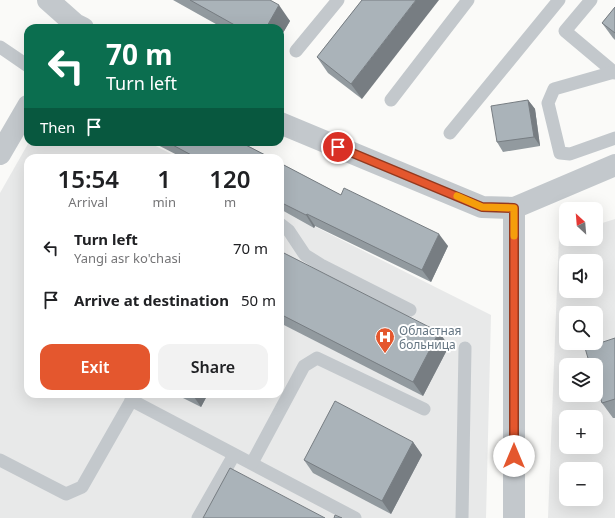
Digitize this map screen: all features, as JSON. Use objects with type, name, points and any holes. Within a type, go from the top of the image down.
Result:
[{"type":"street","points":[[48,0],[74,24]]},
{"type":"street","points":[[0,154],[24,113]]},
{"type":"street","points":[[284,125],[482,207],[514,208],[615,165]]},
{"type":"street","points":[[514,208],[514,518]]},
{"type":"lane","points":[[296,51],[338,0]]},
{"type":"lane","points":[[391,100],[468,0]]},
{"type":"lane","points":[[450,133],[558,0]]},
{"type":"lane","points":[[591,0],[565,32],[614,73]]},
{"type":"lane","points":[[0,47],[24,63]]},
{"type":"lane","points":[[614,73],[554,90],[548,103],[560,153],[570,154],[615,138]]},
{"type":"lane","points":[[284,228],[289,232],[305,255],[321,265],[410,310]]},
{"type":"lane","points":[[462,518],[465,348]]},
{"type":"lane","points":[[252,463],[304,366],[317,358],[424,409]]},
{"type":"lane","points":[[0,460],[66,494],[82,487],[132,398]]},
{"type":"lane","points":[[135,398],[234,455],[252,463],[355,518]]},
{"type":"lane","points":[[198,518],[234,455]]},
{"type":"shaded area","name":"Областная больница","points":[[27,146],[156,146],[171,154],[24,154],[24,398],[284,398],[284,211],[491,315],[486,518],[0,518],[0,193]]},
{"type":"shaded area","points":[[615,219],[615,518],[548,518],[559,236],[559,246],[603,246],[603,223]]},
{"type":"building","points":[[190,0],[270,0],[279,5],[268,24],[233,24]]},
{"type":"building","points":[[362,0],[416,0],[351,84],[317,57]]},
{"type":"building","points":[[615,7],[615,33],[602,23]]},
{"type":"building","points":[[528,100],[534,137],[497,142],[491,106]]},
{"type":"building","points":[[174,146],[248,146],[263,154],[190,154]]},
{"type":"building","points":[[284,165],[341,195],[344,188],[439,234],[422,270],[307,214],[306,215],[284,204]]},
{"type":"building","points":[[284,253],[439,332],[413,382],[284,316]]},
{"type":"building","points":[[615,338],[615,399],[602,403],[603,358],[588,358],[586,350],[603,350],[603,342]]},
{"type":"building","points":[[335,401],[413,442],[382,501],[304,460]]},
{"type":"building","points":[[230,468],[325,518],[203,518]]},
{"type":"building","points":[[335,515],[342,518],[334,518]]},
{"type":"slow traffic","points":[[457,196],[482,207],[514,208],[514,236]]},
{"type":"place","name":"Областная больница","points":[[385,354]]},
{"type":"route","points":[[338,147],[482,207],[514,208],[514,456]]}]
